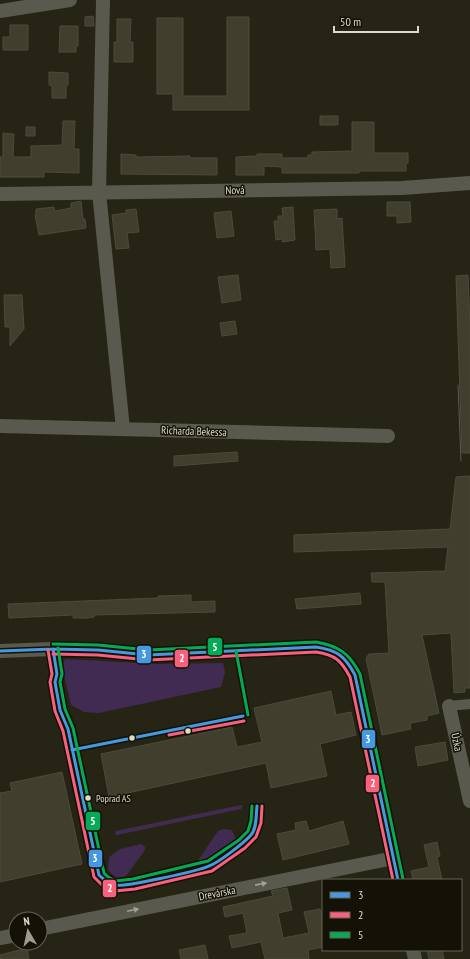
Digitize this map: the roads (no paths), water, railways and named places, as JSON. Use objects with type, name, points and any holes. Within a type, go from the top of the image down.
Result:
[{"type":"street","points":[[0,11],[70,0]]},
{"type":"street","points":[[102,0],[99,192],[123,429]]},
{"type":"street","name":"Nová","points":[[0,194],[402,188],[470,183]]},
{"type":"street","name":"Richarda Bekessa","points":[[0,426],[388,436]]},
{"type":"street","points":[[0,650],[98,650],[148,655],[316,647],[329,648],[339,653],[349,663],[355,675],[398,879]]},
{"type":"street","points":[[449,706],[470,704]]},
{"type":"street","name":"Úzka","points":[[449,706],[470,801]]},
{"type":"street","name":"Drevárska","points":[[48,928],[394,858]]},
{"type":"tram line","points":[[458,385],[461,461]]},
{"type":"place","name":"Poprad AS","points":[[88,798]]}]
